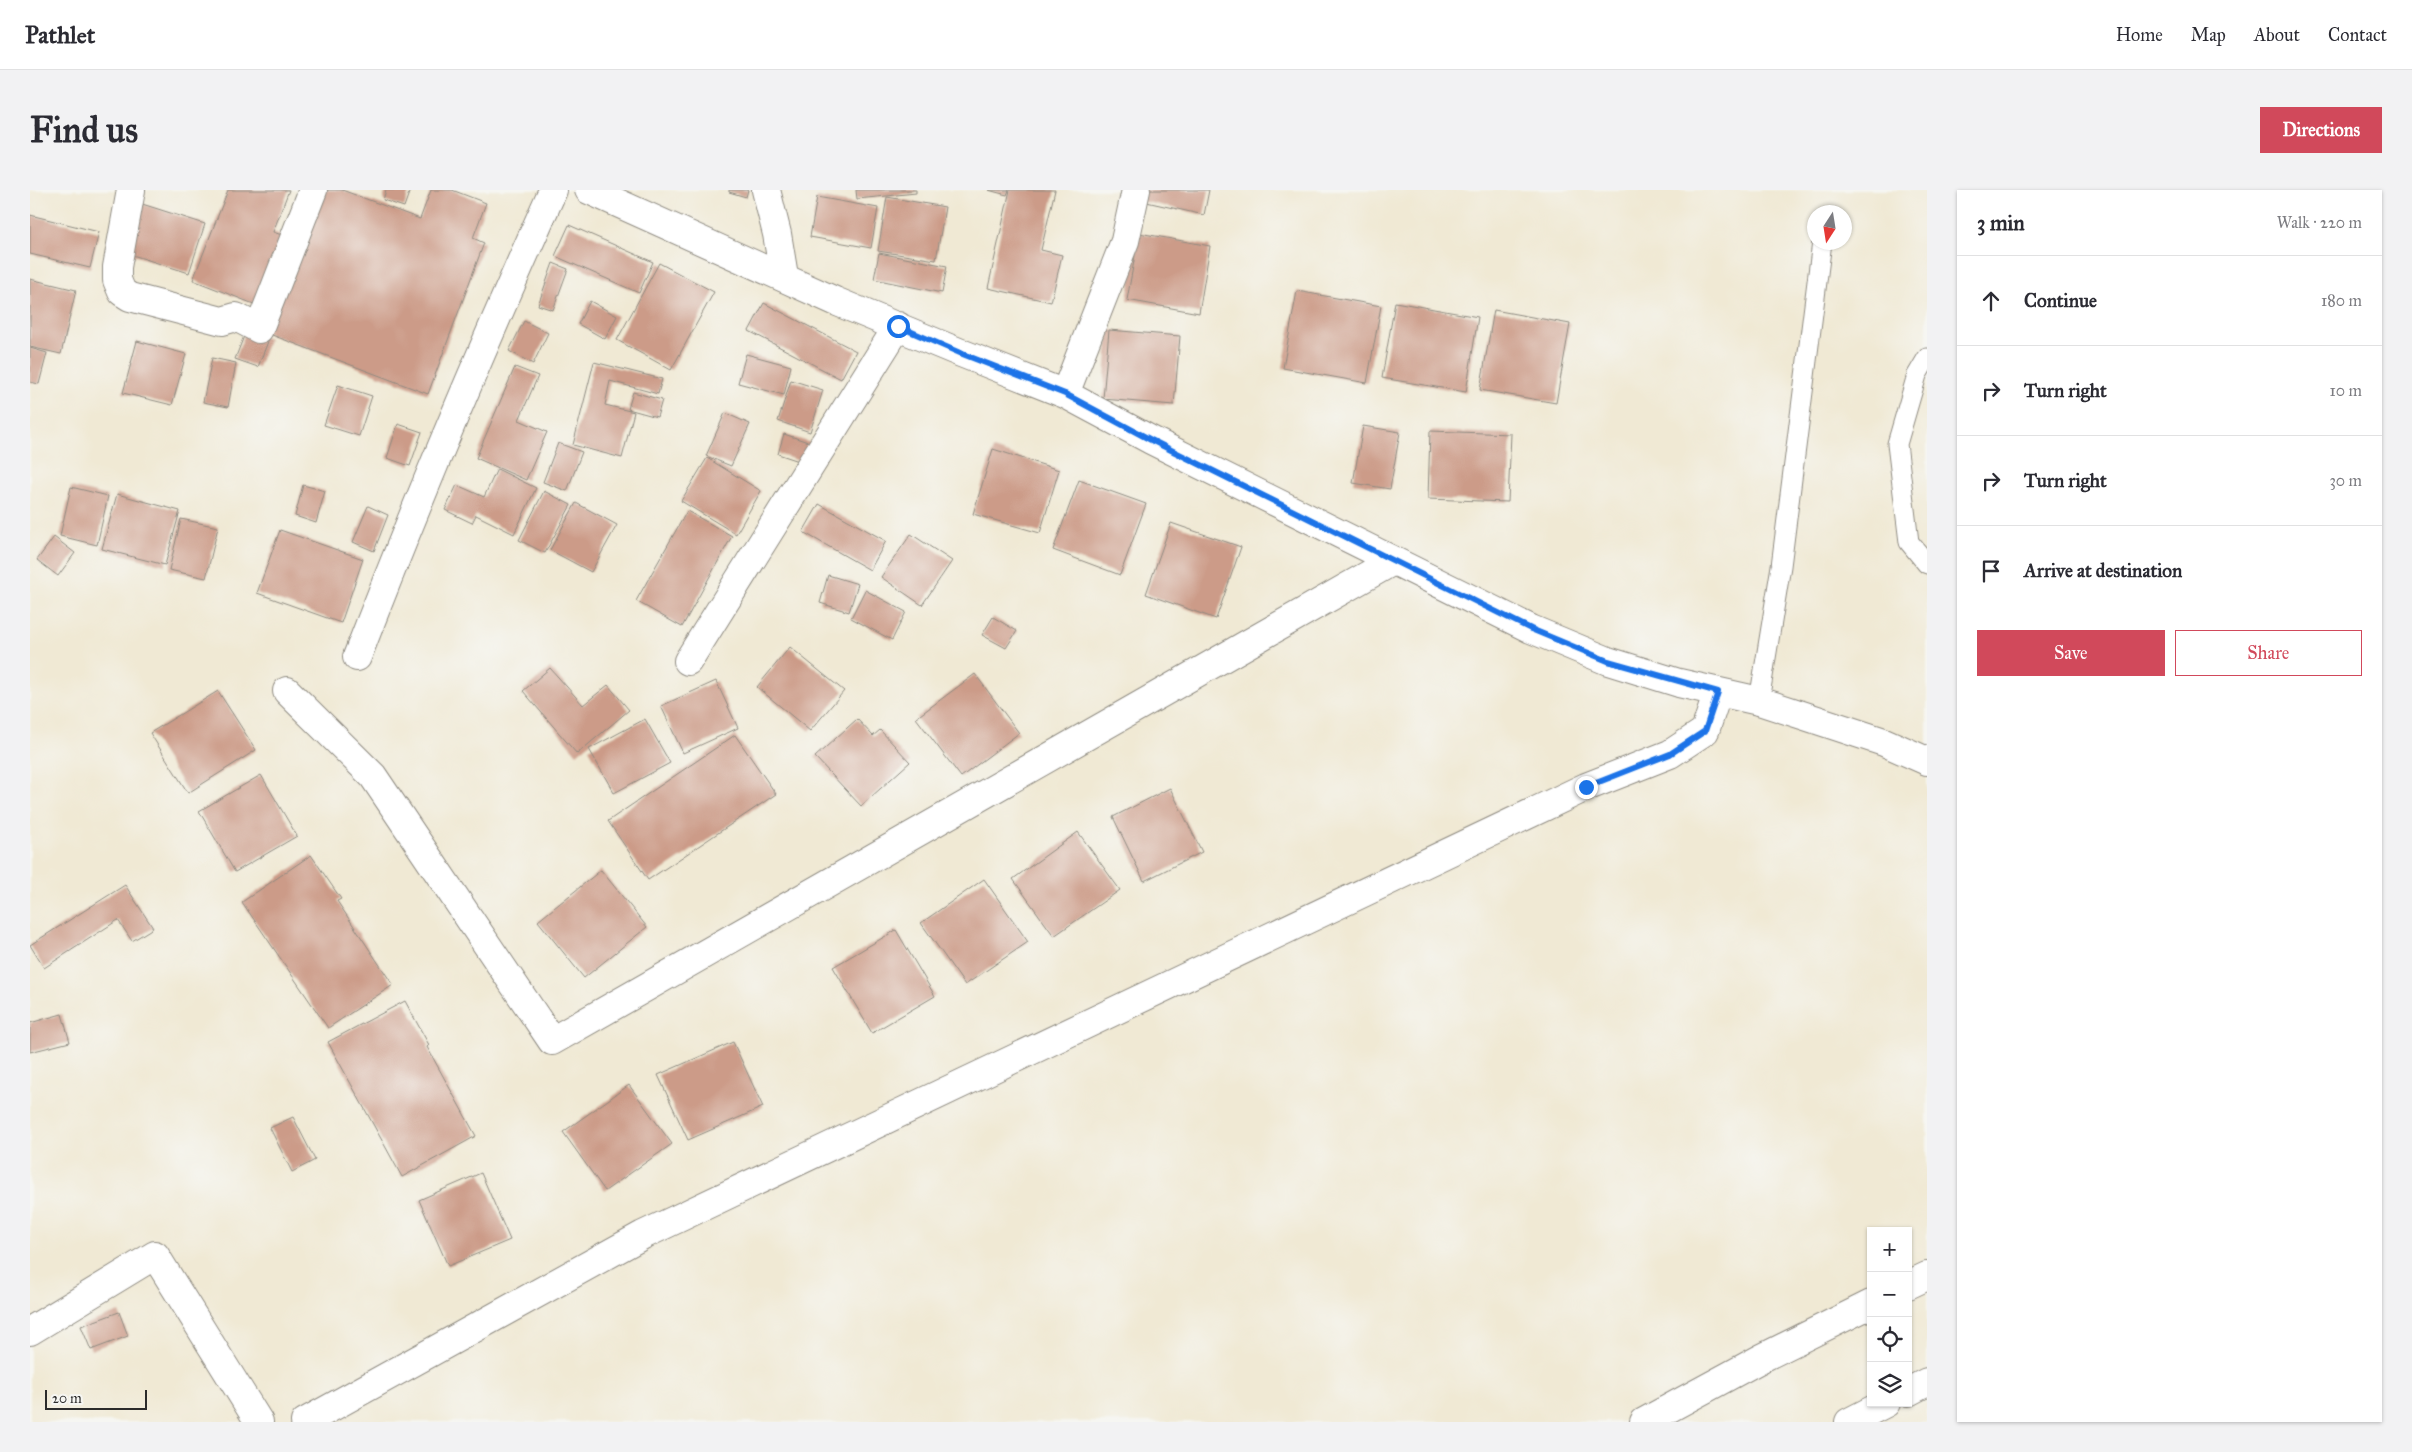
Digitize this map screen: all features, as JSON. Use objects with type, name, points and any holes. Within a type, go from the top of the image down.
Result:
[{"type":"main road","points":[[131,190],[117,267],[117,280],[122,292],[130,296],[222,321],[236,317],[259,329],[313,190]]},
{"type":"main road","points":[[357,657],[393,562],[478,358],[553,190]]},
{"type":"main road","points":[[589,190],[784,276],[835,301],[1065,394],[1151,440],[1531,629],[1608,661],[1759,702],[1884,742],[1927,761]]},
{"type":"main road","points":[[766,190],[777,234],[784,276]]},
{"type":"main road","points":[[1065,394],[1125,241],[1136,190]]},
{"type":"main road","points":[[688,661],[898,326]]},
{"type":"main road","points":[[287,691],[373,776],[552,1041],[1393,561]]},
{"type":"main road","points":[[305,1422],[643,1235],[1586,787],[1670,754],[1705,731],[1718,692]]},
{"type":"main road","points":[[30,1331],[155,1255],[259,1422]]},
{"type":"main road","points":[[1912,1283],[1927,1276]]},
{"type":"main road","points":[[1644,1422],[1762,1358],[1867,1306]]},
{"type":"main road","points":[[1912,1390],[1927,1382]]},
{"type":"main road","points":[[1849,1422],[1878,1407]]},
{"type":"lane","points":[[1759,702],[1781,566],[1821,250]]},
{"type":"lane","points":[[1927,358],[1917,375],[1897,444],[1909,542],[1927,564]]},
{"type":"building","points":[[228,190],[289,190],[273,232],[291,238],[264,308],[193,280]]},
{"type":"building","points":[[317,190],[342,190],[420,219],[431,190],[452,190],[486,203],[473,238],[484,243],[428,394],[264,332]]},
{"type":"building","points":[[386,190],[410,190],[404,207],[383,200]]},
{"type":"building","points":[[729,190],[748,190],[746,197],[729,192]]},
{"type":"building","points":[[856,190],[916,190],[916,193],[857,199]]},
{"type":"building","points":[[988,190],[1009,190],[1007,195]]},
{"type":"building","points":[[1010,190],[1055,190],[1041,250],[1062,255],[1051,302],[988,288]]},
{"type":"building","points":[[1144,190],[1209,190],[1204,215],[1142,201]]},
{"type":"building","points":[[817,197],[878,208],[871,248],[810,237]]},
{"type":"building","points":[[887,197],[945,207],[936,260],[878,251]]},
{"type":"building","points":[[139,203],[205,224],[189,273],[123,252]]},
{"type":"building","points":[[30,215],[99,232],[90,268],[30,254]]},
{"type":"building","points":[[569,225],[653,262],[639,293],[555,256]]},
{"type":"building","points":[[1139,233],[1210,246],[1199,313],[1127,300]]},
{"type":"building","points":[[879,253],[947,266],[942,293],[874,279]]},
{"type":"building","points":[[553,263],[568,269],[553,310],[538,305]]},
{"type":"building","points":[[659,263],[714,292],[671,370],[617,340]]},
{"type":"building","points":[[30,279],[76,290],[61,354],[30,347]]},
{"type":"building","points":[[1297,291],[1381,306],[1367,383],[1283,368]]},
{"type":"building","points":[[590,301],[617,316],[605,339],[578,324]]},
{"type":"building","points":[[1395,302],[1478,317],[1466,392],[1382,378]]},
{"type":"building","points":[[764,303],[856,351],[841,379],[749,331]]},
{"type":"building","points":[[1494,310],[1570,324],[1556,403],[1480,390]]},
{"type":"building","points":[[524,321],[548,333],[533,364],[509,351]]},
{"type":"building","points":[[1109,330],[1180,336],[1174,405],[1103,399]]},
{"type":"building","points":[[246,331],[269,339],[258,367],[235,359]]},
{"type":"building","points":[[137,341],[186,354],[172,405],[123,393]]},
{"type":"building","points":[[30,348],[47,353],[39,384],[30,382]]},
{"type":"building","points":[[746,354],[791,366],[784,395],[738,383]]},
{"type":"building","points":[[212,358],[236,363],[228,407],[203,402]]},
{"type":"building","points":[[594,362],[662,379],[658,394],[610,381],[605,405],[634,412],[622,458],[573,445]]},
{"type":"building","points":[[515,367],[538,376],[519,420],[547,432],[526,480],[476,458]]},
{"type":"building","points":[[791,380],[823,390],[810,432],[778,421]]},
{"type":"building","points":[[338,385],[372,396],[359,436],[324,425]]},
{"type":"building","points":[[633,392],[662,400],[657,417],[628,409]]},
{"type":"building","points":[[725,413],[750,424],[731,466],[706,456]]},
{"type":"building","points":[[398,424],[422,432],[410,466],[387,458]]},
{"type":"building","points":[[1363,426],[1400,432],[1390,489],[1353,483]]},
{"type":"building","points":[[1430,431],[1511,434],[1508,502],[1428,499]]},
{"type":"building","points":[[784,434],[817,445],[811,465],[778,454]]},
{"type":"building","points":[[558,443],[582,452],[567,491],[543,482]]},
{"type":"building","points":[[993,449],[1059,470],[1040,533],[973,514]]},
{"type":"building","points":[[707,458],[761,491],[736,534],[681,501]]},
{"type":"building","points":[[497,469],[536,488],[514,534],[476,515],[472,523],[445,510],[457,485],[484,497]]},
{"type":"building","points":[[1079,480],[1146,504],[1120,575],[1053,550]]},
{"type":"building","points":[[303,485],[325,491],[316,523],[295,516]]},
{"type":"building","points":[[71,487],[108,496],[97,545],[60,536]]},
{"type":"building","points":[[544,491],[571,505],[545,553],[519,540]]},
{"type":"building","points":[[117,494],[180,511],[165,565],[102,549]]},
{"type":"building","points":[[576,503],[617,525],[591,572],[550,550]]},
{"type":"building","points":[[819,504],[886,541],[870,570],[803,532]]},
{"type":"building","points":[[368,506],[388,515],[374,551],[353,542]]},
{"type":"building","points":[[687,511],[732,536],[682,627],[636,601]]},
{"type":"building","points":[[181,519],[218,527],[206,578],[169,570]]},
{"type":"building","points":[[1171,523],[1241,547],[1216,619],[1146,594]]},
{"type":"building","points":[[280,530],[363,559],[341,623],[257,593]]},
{"type":"building","points":[[911,534],[952,561],[922,605],[881,577]]},
{"type":"building","points":[[54,537],[75,553],[58,576],[37,560]]},
{"type":"building","points":[[828,575],[858,584],[849,612],[820,603]]},
{"type":"building","points":[[865,590],[906,612],[892,640],[851,618]]},
{"type":"building","points":[[993,617],[1017,631],[1006,648],[982,635]]},
{"type":"building","points":[[790,647],[844,691],[810,731],[757,687]]},
{"type":"building","points":[[550,668],[583,705],[608,685],[629,710],[577,754],[523,691]]},
{"type":"building","points":[[975,674],[1019,733],[961,777],[916,718]]},
{"type":"building","points":[[716,681],[738,728],[683,753],[661,706]]},
{"type":"building","points":[[218,691],[256,750],[188,793],[150,733]]},
{"type":"building","points":[[645,719],[670,763],[614,793],[589,749]]},
{"type":"building","points":[[857,719],[873,736],[880,730],[910,762],[861,806],[815,757]]},
{"type":"building","points":[[735,735],[776,794],[648,880],[608,821]]},
{"type":"building","points":[[261,775],[297,836],[235,872],[199,811]]},
{"type":"building","points":[[1170,788],[1202,852],[1144,881],[1113,817]]},
{"type":"building","points":[[1078,832],[1120,890],[1054,936],[1013,879]]},
{"type":"building","points":[[311,855],[341,899],[337,901],[393,985],[328,1028],[242,902]]},
{"type":"building","points":[[601,870],[647,927],[584,978],[538,921]]},
{"type":"building","points":[[984,879],[1028,942],[965,985],[921,923]]},
{"type":"building","points":[[125,885],[153,928],[132,941],[118,920],[44,968],[30,945]]},
{"type":"building","points":[[896,930],[935,996],[872,1033],[833,967]]},
{"type":"building","points":[[405,1001],[429,1045],[427,1047],[476,1136],[402,1177],[328,1042]]},
{"type":"building","points":[[62,1014],[70,1042],[30,1052],[30,1023]]},
{"type":"building","points":[[733,1042],[763,1107],[688,1140],[658,1075]]},
{"type":"building","points":[[629,1085],[672,1144],[605,1191],[563,1132]]},
{"type":"building","points":[[293,1117],[315,1160],[292,1172],[270,1128]]},
{"type":"building","points":[[481,1173],[510,1240],[448,1266],[419,1200]]},
{"type":"building","points":[[119,1312],[128,1336],[91,1350],[81,1326]]},
{"type":"route","points":[[898,326],[960,353],[1065,394],[1151,440],[1531,629],[1608,661],[1679,683],[1718,692],[1705,731],[1670,754],[1586,787]]}]
